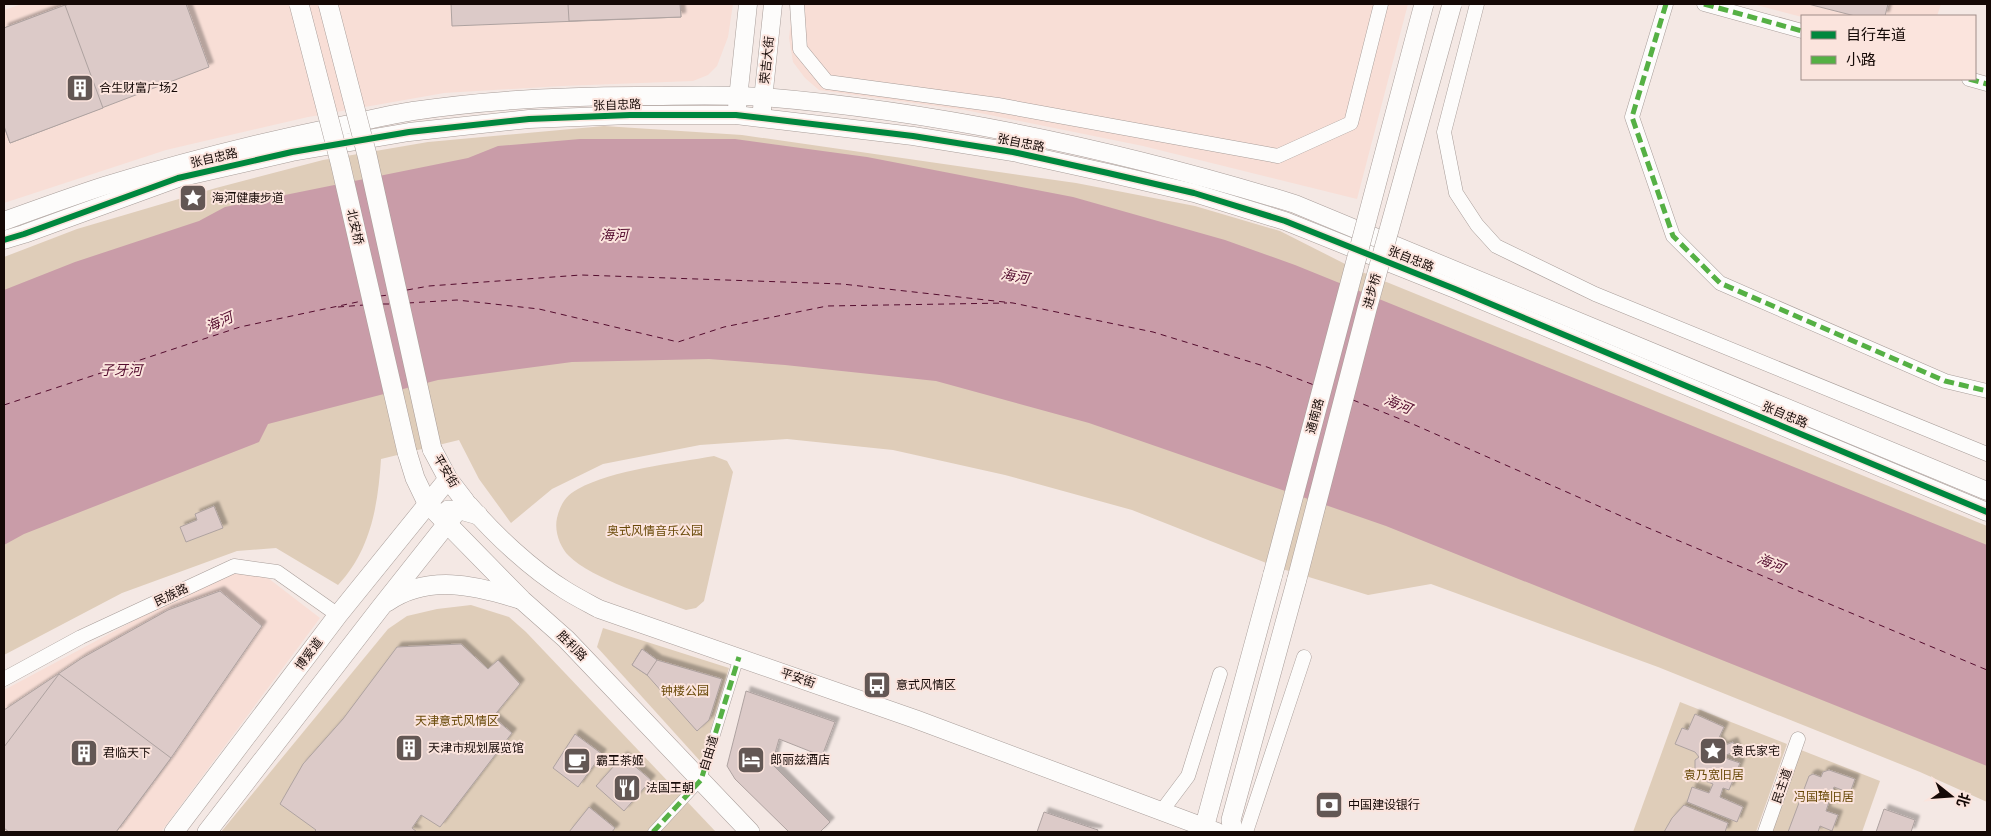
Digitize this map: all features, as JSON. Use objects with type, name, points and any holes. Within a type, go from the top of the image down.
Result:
[{"type":"main road","name":"北安桥","points":[[299,4],[340,162],[407,452]]},
{"type":"main road","name":"平安街","points":[[328,4],[367,156],[432,449],[448,478],[452,511]]},
{"type":"main road","name":"通南路","points":[[1208,831],[1273,574],[1424,4]]},
{"type":"main road","name":"进步桥","points":[[1233,832],[1231,825],[1233,814],[1297,579],[1367,309],[1452,4]]},
{"type":"main road","name":"胜利路","points":[[407,452],[415,478],[452,511],[522,600],[566,639],[750,832]]},
{"type":"main road","points":[[407,529],[416,500],[415,478]]},
{"type":"main road","points":[[407,529],[421,518],[452,511]]},
{"type":"main road","points":[[207,832],[381,607],[452,511]]},
{"type":"main road","name":"博爱道","points":[[174,832],[338,615],[407,529]]},
{"type":"main road","points":[[381,607],[401,594],[438,584],[472,586],[522,600]]},
{"type":"street","name":"荣吉大街","points":[[736,115],[748,4]]},
{"type":"street","name":"荣吉大街","points":[[762,117],[773,4]]},
{"type":"street","points":[[797,4],[800,49],[827,82],[998,105],[1278,156],[1351,123],[1381,4]]},
{"type":"street","points":[[1477,4],[1444,132],[1456,193],[1477,225],[1496,246],[1595,294],[1987,454]]},
{"type":"street","points":[[1666,4],[1632,117],[1673,236],[1720,283],[1945,382],[1987,391]]},
{"type":"street","points":[[1704,4],[1801,32]]},
{"type":"street","points":[[1973,80],[1987,84]]},
{"type":"street","name":"张自忠路","points":[[4,221],[102,187],[205,158],[288,137],[412,111],[522,100],[600,96],[764,97],[871,109],[1016,132],[1211,179],[1295,204],[1987,491]]},
{"type":"street","name":"张自忠路","points":[[4,240],[178,178],[292,152],[389,135],[529,119],[630,115],[736,115],[914,136],[1013,152],[1194,193],[1285,221],[1455,289],[1987,512]]},
{"type":"street","name":"平安街","points":[[452,511],[503,541],[565,590],[599,609],[908,716],[1208,831]]},
{"type":"street","name":"民族路","points":[[4,679],[81,637],[234,566],[277,572],[338,615]]},
{"type":"street","name":"自由道","points":[[653,832],[701,780],[739,657]]},
{"type":"street","points":[[1246,832],[1304,657]]},
{"type":"street","points":[[1161,812],[1188,776],[1220,674]]},
{"type":"street","name":"民主道","points":[[1765,832],[1798,739]]},
{"type":"shaded area","points":[[22,4],[733,4],[728,37],[717,66],[708,75],[693,81],[444,93],[308,117],[166,150],[4,203],[4,10]]},
{"type":"shaded area","points":[[793,4],[1408,4],[1357,199],[1143,146],[965,110],[819,90],[805,78],[793,62],[789,38]]},
{"type":"shaded area","points":[[1753,4],[1941,4],[1937,15],[1801,15],[1801,17]]},
{"type":"shaded area","points":[[246,561],[320,618],[161,832],[4,832],[4,690]]},
{"type":"green space","name":"子牙河","points":[[604,126],[742,135],[1076,183],[1195,206],[1280,231],[1357,270],[1987,526],[1987,802],[1920,772],[1658,667],[1431,584],[1368,595],[1279,568],[1132,510],[1005,475],[893,450],[787,439],[700,445],[603,464],[552,489],[511,523],[479,479],[459,440],[381,459],[378,493],[371,526],[358,557],[338,585],[276,548],[237,551],[122,593],[4,655],[4,257],[77,229],[216,188],[323,160],[428,142]]},
{"type":"green space","name":"奥式风情音乐公园","points":[[714,456],[727,461],[733,472],[704,601],[696,608],[686,610],[608,580],[579,564],[563,548],[558,538],[556,523],[564,501],[574,491],[592,482],[626,472]]},
{"type":"green space","name":"天津意式风情区","points":[[471,605],[509,617],[526,632],[716,832],[221,832],[388,629],[407,616],[437,609]]},
{"type":"green space","name":"钟楼公园","points":[[603,628],[729,668],[701,762],[597,647]]},
{"type":"green space","name":"袁乃宽旧居","points":[[1680,702],[1787,744],[1756,832],[1633,832]]},
{"type":"green space","name":"冯国璋旧居","points":[[1801,750],[1880,781],[1862,832],[1772,832]]},
{"type":"water","name":"子牙河","points":[[580,139],[735,139],[867,157],[1073,197],[1225,240],[1295,265],[1987,545],[1987,766],[1386,526],[1089,423],[936,381],[709,359],[572,362],[438,380],[268,424],[259,442],[24,534],[4,545],[4,290],[75,262],[199,221],[225,207],[468,158],[498,146]]},
{"type":"building","name":"合生财富广场2","points":[[69,4],[186,4],[209,67],[10,143],[4,126],[4,28]]},
{"type":"building","points":[[451,4],[680,4],[681,17],[452,26]]},
{"type":"building","points":[[568,4],[680,4],[681,17],[569,21]]},
{"type":"building","points":[[1808,4],[1888,4],[1885,15],[1851,15]]},
{"type":"building","points":[[65,5],[103,108],[10,143],[4,126],[4,28]]},
{"type":"building","points":[[214,506],[223,528],[186,542],[180,527],[197,520],[195,514]]},
{"type":"building","points":[[220,591],[262,626],[171,758],[116,832],[9,832],[4,828],[4,710],[82,658],[168,610]]},
{"type":"building","name":"天津市规划展览馆","points":[[461,644],[488,669],[498,660],[520,684],[493,717],[512,733],[440,827],[421,815],[412,828],[417,832],[314,832],[316,830],[280,804],[303,764],[343,719],[397,647]]},
{"type":"building","points":[[642,649],[657,660],[722,679],[709,720],[697,731],[647,675],[632,665]]},
{"type":"building","points":[[642,649],[657,660],[647,675],[632,665]]},
{"type":"building","name":"君临天下","points":[[59,674],[171,758],[116,832],[9,832],[4,828],[4,747]]},
{"type":"building","name":"郎丽兹酒店","points":[[746,691],[835,722],[822,756],[779,739],[772,764],[830,822],[820,832],[789,832],[735,779],[727,766]]},
{"type":"building","points":[[1695,714],[1724,727],[1718,740],[1723,746],[1733,742],[1737,751],[1726,755],[1725,758],[1740,763],[1729,790],[1723,788],[1720,797],[1743,807],[1737,822],[1687,802],[1692,787],[1709,793],[1713,784],[1695,777],[1695,760],[1699,757],[1695,752],[1675,744],[1682,728],[1688,730]]},
{"type":"building","name":"霸王茶姬","points":[[575,734],[602,754],[578,787],[553,768]]},
{"type":"building","points":[[623,756],[651,780],[624,811],[596,786]]},
{"type":"building","points":[[1829,770],[1855,779],[1850,793],[1834,787],[1826,811],[1838,815],[1832,831],[1820,826],[1818,832],[1788,832],[1809,776],[1813,774],[1821,777],[1823,772]]},
{"type":"building","points":[[1684,805],[1728,823],[1725,832],[1664,832],[1672,818]]},
{"type":"building","points":[[589,807],[615,828],[612,832],[569,832]]},
{"type":"building","points":[[1884,809],[1915,820],[1911,832],[1876,832]]},
{"type":"building","points":[[1044,812],[1098,830],[1097,832],[1037,832]]},
{"type":"ferry route","points":[[407,290],[429,286],[581,275],[842,284],[1013,303],[1153,332],[1267,367],[1314,385]]},
{"type":"ferry route","points":[[380,296],[389,295]]},
{"type":"ferry route","points":[[408,303],[457,300],[539,309],[678,342],[724,327],[827,306],[1007,303]]},
{"type":"ferry route","points":[[4,405],[240,327],[362,301]]},
{"type":"ferry route","points":[[383,304],[391,304]]},
{"type":"ferry route","points":[[338,307],[364,305]]},
{"type":"ferry route","points":[[1353,400],[1415,425],[1646,527],[1987,670]]},
{"type":"marked path","points":[[1666,4],[1632,117],[1673,236],[1720,283],[1945,381],[1987,391]]},
{"type":"marked path","points":[[1704,4],[1801,31]]},
{"type":"marked path","points":[[1973,80],[1987,84]]},
{"type":"marked path","points":[[653,832],[701,780],[739,657]]},
{"type":"cycle path","points":[[4,240],[178,178],[292,152],[409,132],[529,119],[630,115],[736,115],[913,136],[1013,152],[1108,173],[1194,193],[1285,221],[1455,289],[1987,512]]},
{"type":"place","name":"合生财富广场2","points":[[80,88]]},
{"type":"place","name":"海河健康步道","points":[[193,198]]},
{"type":"place","name":"意式风情区","points":[[877,685]]},
{"type":"place","name":"天津市规划展览馆","points":[[409,748]]},
{"type":"place","name":"袁氏家宅","points":[[1713,751]]},
{"type":"place","name":"君临天下","points":[[84,753]]},
{"type":"place","name":"郎丽兹酒店","points":[[751,760]]},
{"type":"place","name":"霸王茶姬","points":[[577,761]]},
{"type":"place","name":"法国王朝","points":[[627,788]]},
{"type":"place","name":"中国建设银行","points":[[1329,805]]},
{"type":"water label","name":"海河","points":[[614,235]]},
{"type":"water label","name":"海河","points":[[1015,276]]},
{"type":"water label","name":"海河","points":[[219,322]]},
{"type":"water label","name":"海河","points":[[1398,404]]},
{"type":"water label","name":"海河","points":[[1771,563]]}]
